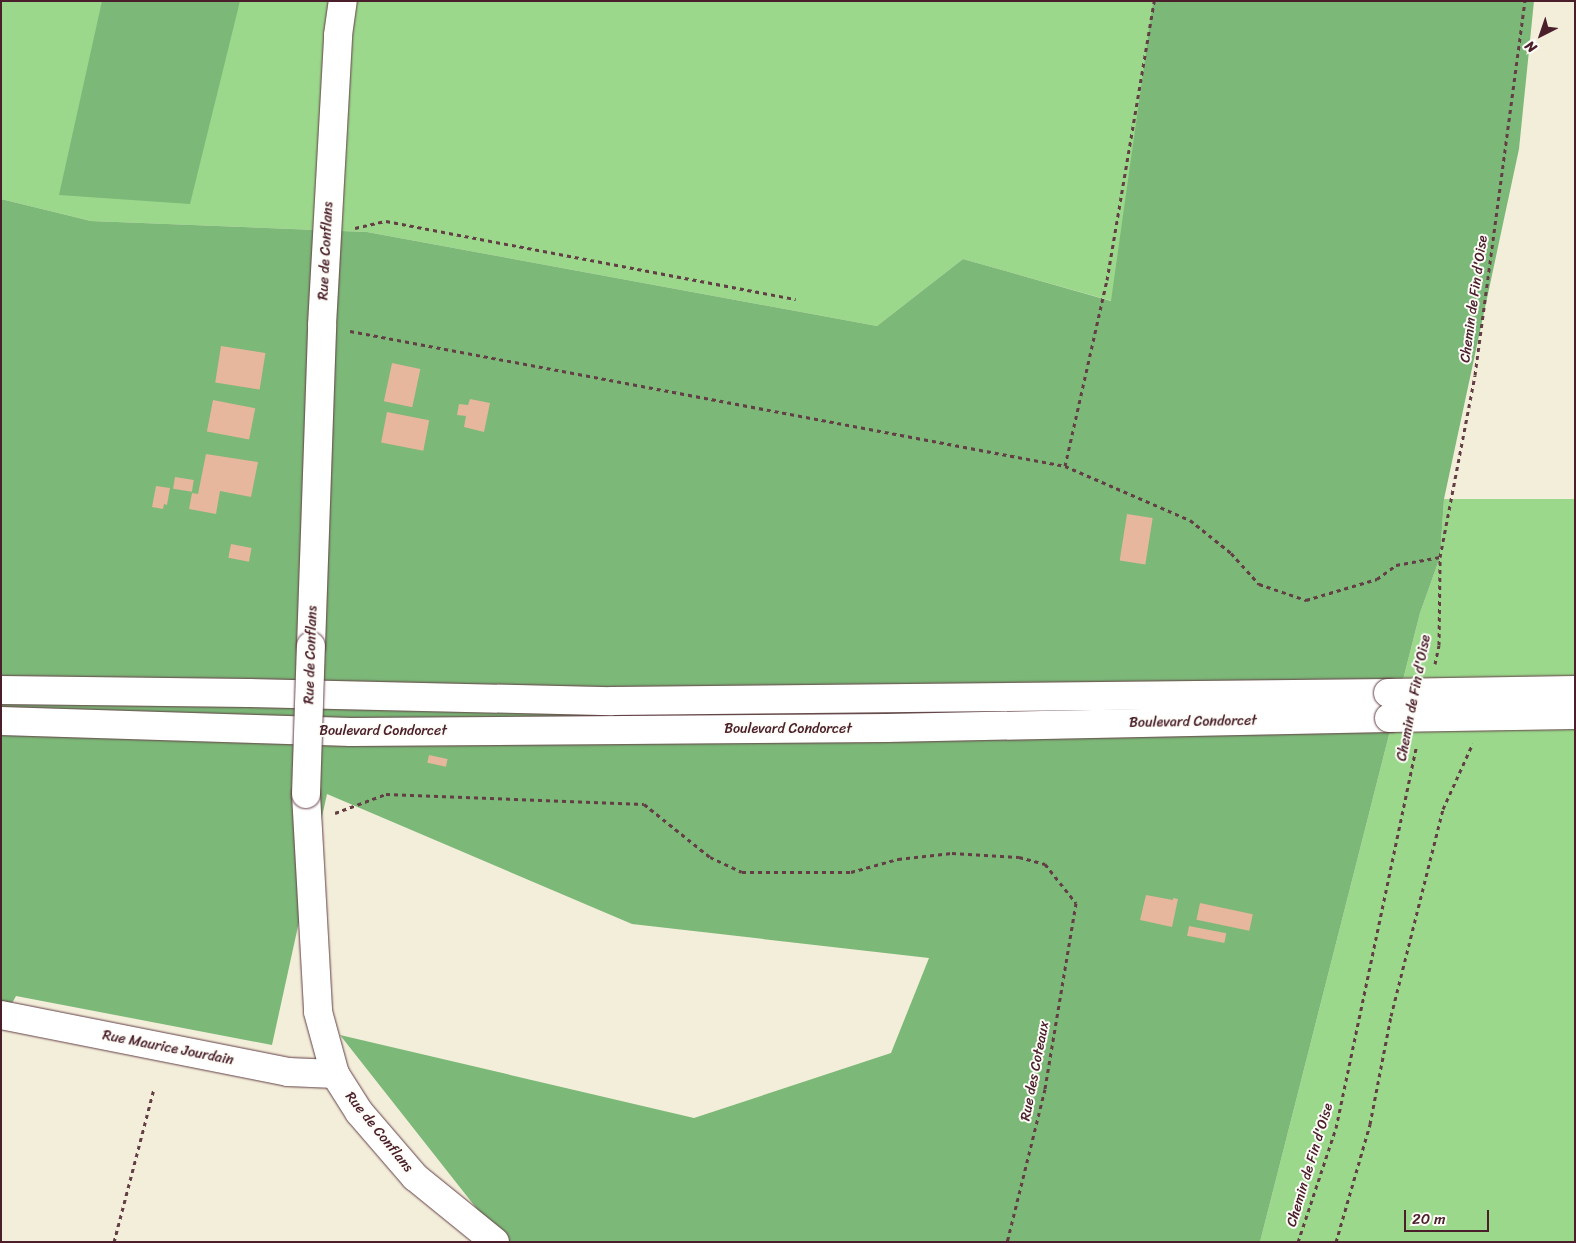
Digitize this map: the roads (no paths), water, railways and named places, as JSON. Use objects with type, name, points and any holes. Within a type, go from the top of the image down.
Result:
[{"type":"main road","name":"Rue de Conflans","points":[[343,1],[338,35],[322,325],[306,794],[318,1012],[335,1074],[359,1112],[415,1177],[495,1242]]},
{"type":"main road","name":"Boulevard Condorcet","points":[[1,690],[612,701],[1389,705],[1575,716]]},
{"type":"main road","name":"Boulevard Condorcet","points":[[1,721],[351,732],[887,728],[1389,705],[1575,690]]},
{"type":"main road","name":"Rue Maurice Jourdain","points":[[1,1015],[288,1072],[335,1074]]}]
